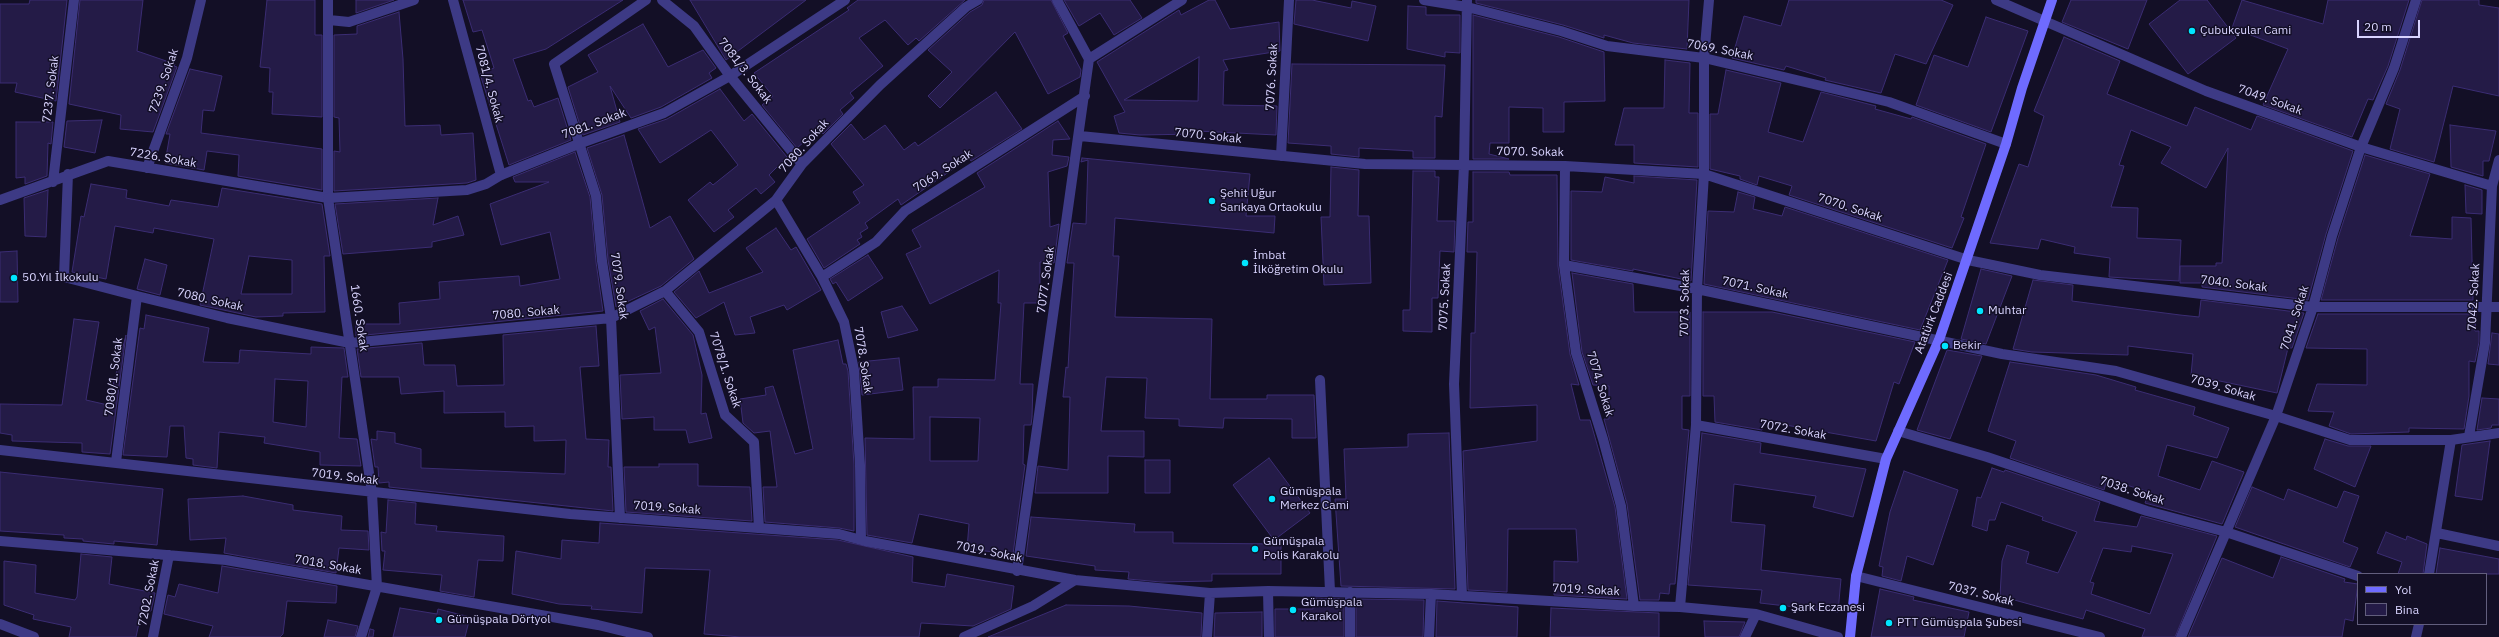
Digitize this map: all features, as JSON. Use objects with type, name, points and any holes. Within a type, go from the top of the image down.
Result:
[{"type":"main road","name":"Atatürk Caddesi","points":[[1850,637],[1856,576],[1886,460],[1939,340],[1968,260],[2006,144],[2022,88],[2052,0]]},
{"type":"street","name":"7237. Sokak","points":[[53,182],[74,0]]},
{"type":"street","name":"7239. Sokak","points":[[147,168],[187,58],[201,0]]},
{"type":"street","name":"1660. Sokak","points":[[328,0],[328,198],[372,493],[377,587],[361,637]]},
{"type":"street","points":[[329,20],[349,22],[414,0]]},
{"type":"street","name":"7081/4. Sokak","points":[[452,0],[500,175]]},
{"type":"street","name":"7079. Sokak","points":[[620,518],[611,318],[602,261],[596,196],[581,143],[554,64],[646,0]]},
{"type":"street","name":"7081/3. Sokak","points":[[662,0],[694,26],[730,76],[802,164]]},
{"type":"street","name":"7081. Sokak","points":[[328,198],[467,190],[486,184],[500,175],[581,143],[664,113],[730,76],[845,0]]},
{"type":"street","name":"7080. Sokak","points":[[68,174],[64,277],[227,318],[350,343],[611,318],[666,291],[776,200],[802,164],[880,85],[966,7],[978,0]]},
{"type":"street","points":[[1058,0],[1089,59],[1182,0]]},
{"type":"street","name":"7076. Sokak","points":[[1281,156],[1289,0]]},
{"type":"street","name":"7069. Sokak","points":[[1424,0],[1467,4],[1614,47],[1704,58],[1889,102],[2006,144]]},
{"type":"street","name":"7073. Sokak","points":[[1680,607],[1696,426],[1697,289],[1704,174],[1704,58],[1709,0]]},
{"type":"street","name":"7049. Sokak","points":[[1996,0],[2206,90],[2361,147],[2492,186]]},
{"type":"street","name":"7041. Sokak","points":[[2181,637],[2276,416],[2313,307],[2332,236],[2361,147],[2394,68],[2416,0]]},
{"type":"street","name":"7075. Sokak","points":[[1462,596],[1454,384],[1464,165],[1467,4]]},
{"type":"street","name":"7077. Sokak","points":[[1017,570],[1080,136],[1089,59]]},
{"type":"street","name":"7069. Sokak","points":[[822,277],[876,242],[905,211],[1085,96]]},
{"type":"street","name":"7070. Sokak","points":[[1080,136],[1365,164],[1565,166],[1704,174],[1968,260]]},
{"type":"street","name":"7042. Sokak","points":[[2469,436],[2485,343],[2492,186],[2499,160]]},
{"type":"street","name":"7226. Sokak","points":[[0,200],[53,182],[68,174],[108,161],[328,198]]},
{"type":"street","name":"7074. Sokak","points":[[1565,166],[1564,265],[1576,353],[1603,439],[1621,506],[1634,606]]},
{"type":"street","name":"7078. Sokak","points":[[776,200],[822,277],[844,322],[854,370],[860,465],[861,540]]},
{"type":"street","name":"7040. Sokak","points":[[1968,260],[2040,275],[2313,307],[2499,307]]},
{"type":"street","name":"7071. Sokak","points":[[1564,265],[1697,289],[1939,340]]},
{"type":"street","name":"7078/1. Sokak","points":[[666,291],[699,332],[725,415],[754,442],[759,528]]},
{"type":"street","name":"7080/1. Sokak","points":[[116,462],[137,296]]},
{"type":"street","name":"7039. Sokak","points":[[1939,340],[2002,354],[2116,371],[2276,416],[2350,440],[2451,440],[2469,436],[2499,433]]},
{"type":"street","points":[[1320,380],[1330,591]]},
{"type":"street","name":"7072. Sokak","points":[[1696,426],[1886,460]]},
{"type":"street","name":"7038. Sokak","points":[[1898,431],[1987,457],[2147,511],[2226,532],[2357,576]]},
{"type":"street","points":[[2429,573],[2437,533],[2451,440]]},
{"type":"street","name":"7019. Sokak","points":[[0,450],[116,462],[372,493],[620,518],[839,534],[861,540],[1075,580],[1210,593],[1268,590],[1431,594],[1634,606],[1680,607],[1756,614],[1838,637]]},
{"type":"street","points":[[2437,533],[2499,546]]},
{"type":"street","name":"7018. Sokak","points":[[0,541],[226,560],[598,625],[648,637]]},
{"type":"street","name":"7202. Sokak","points":[[153,637],[169,555]]},
{"type":"street","name":"7037. Sokak","points":[[1856,576],[2100,637]]},
{"type":"street","points":[[964,637],[1033,606],[1075,580]]},
{"type":"street","points":[[1268,590],[1269,637]]},
{"type":"street","points":[[1350,592],[1350,637]]},
{"type":"street","points":[[1207,637],[1210,593]]},
{"type":"street","points":[[1429,637],[1431,594]]},
{"type":"street","points":[[1745,637],[1756,614]]},
{"type":"street","points":[[0,624],[34,637]]},
{"type":"street","points":[[2416,637],[2419,625]]},
{"type":"building","points":[[30,0],[67,0],[56,101],[15,92],[17,83],[0,83],[0,4],[29,4]]},
{"type":"building","points":[[80,0],[143,0],[137,51],[175,64],[174,66],[177,67],[153,132],[120,129],[121,115],[69,104]]},
{"type":"building","points":[[267,0],[315,0],[315,35],[322,35],[322,117],[272,114],[273,92],[269,92],[270,68],[260,67]]},
{"type":"building","points":[[356,0],[394,0],[356,13]]},
{"type":"building","points":[[463,0],[623,0],[546,49],[513,59],[528,101],[531,100],[534,107],[558,98],[571,140],[509,165],[480,74],[494,68],[482,30],[473,32]]},
{"type":"building","points":[[690,0],[806,0],[726,60]]},
{"type":"building","points":[[858,0],[965,0],[919,41],[916,38],[908,45],[885,20],[859,38],[883,66],[850,93],[854,98],[840,110],[843,114],[823,134],[819,129],[797,148],[762,105],[773,96],[754,73],[849,10],[847,8]]},
{"type":"building","points":[[984,0],[1051,0],[1068,33],[1063,36],[1081,70],[1080,77],[1048,94],[1015,32],[940,108],[928,96],[952,72],[928,50],[970,12],[982,5]]},
{"type":"building","points":[[1064,0],[1130,0],[1142,18],[1114,35],[1100,13],[1079,26]]},
{"type":"building","points":[[1209,0],[1215,0],[1230,29],[1279,22],[1280,51],[1223,60],[1228,70],[1224,71],[1223,105],[1277,106],[1276,135],[1197,131],[1197,134],[1140,135],[1119,133],[1114,116],[1125,112],[1097,62],[1179,10],[1181,15]],"holes":[[[1199,57],[1198,101],[1124,100]]]},
{"type":"building","points":[[1296,0],[1312,0],[1351,8],[1352,1],[1376,6],[1368,41],[1294,24]]},
{"type":"building","points":[[1476,0],[1689,0],[1687,49],[1633,43],[1604,35],[1604,38],[1563,25],[1476,3]]},
{"type":"building","points":[[1789,0],[1941,0],[1953,5],[1926,64],[1895,54],[1881,93],[1825,80],[1826,78],[1786,66],[1784,70],[1732,58],[1744,16],[1781,26]]},
{"type":"building","points":[[2071,0],[2147,0],[2128,49],[2062,22]]},
{"type":"building","name":"Çubukçular Cami","points":[[2180,0],[2207,0],[2236,38],[2188,74],[2149,24]]},
{"type":"building","points":[[2242,0],[2323,24],[2328,0],[2409,0],[2388,66],[2373,100],[2368,99],[2352,137],[2263,105],[2288,49],[2232,28]]},
{"type":"building","points":[[2422,0],[2479,0],[2479,5],[2499,8],[2499,96],[2453,86],[2434,162],[2390,149],[2400,109],[2386,104],[2400,70]]},
{"type":"building","points":[[1408,6],[1426,7],[1426,15],[1460,15],[1460,53],[1445,52],[1445,57],[1407,49]]},
{"type":"building","points":[[399,12],[403,59],[405,126],[440,125],[441,135],[473,133],[476,180],[467,183],[334,191],[334,151],[340,152],[339,118],[334,117],[334,35],[357,34],[357,26]]},
{"type":"building","points":[[1473,15],[1559,37],[1604,52],[1605,101],[1564,102],[1564,132],[1543,132],[1543,108],[1509,107],[1509,143],[1490,143],[1489,154],[1509,159],[1473,159]]},
{"type":"building","points":[[1986,17],[2028,31],[1991,132],[1916,105],[1934,55],[1968,67]]},
{"type":"building","points":[[643,24],[668,67],[703,50],[716,68],[709,73],[712,78],[661,107],[631,118],[610,86],[620,122],[583,135],[568,87],[598,72],[588,55]]},
{"type":"building","points":[[2064,37],[2120,61],[2107,94],[2187,126],[2195,107],[2251,130],[2257,116],[2353,151],[2326,234],[2308,300],[2202,287],[2202,283],[2180,283],[2180,266],[2216,266],[2216,263],[2222,263],[2228,148],[2206,188],[2161,163],[2171,147],[2131,130],[2119,165],[2124,166],[2111,207],[2138,208],[2137,238],[2181,240],[2179,281],[2109,277],[2110,258],[2074,253],[2075,247],[2041,239],[2038,249],[1990,243],[2019,164],[2028,167],[2044,116],[2034,111]]},
{"type":"building","points":[[1665,60],[1690,63],[1689,113],[1698,113],[1698,167],[1634,163],[1634,145],[1615,145],[1624,108],[1664,108]]},
{"type":"building","points":[[1292,64],[1445,65],[1442,117],[1435,116],[1435,158],[1413,158],[1413,151],[1359,148],[1359,157],[1331,154],[1331,146],[1288,143]]},
{"type":"building","points":[[190,69],[222,76],[214,111],[203,110],[201,133],[322,149],[322,190],[238,176],[239,155],[207,151],[204,170],[165,163],[170,134],[166,134]]},
{"type":"building","points":[[1726,70],[1781,83],[1768,132],[1803,142],[1821,92],[1876,106],[1875,109],[1911,119],[1912,117],[1986,144],[1961,217],[1964,218],[1952,248],[1789,195],[1792,186],[1759,176],[1757,185],[1740,179],[1740,176],[1710,169],[1710,114],[1718,114]]},
{"type":"building","points":[[720,89],[744,121],[752,114],[787,157],[769,175],[775,182],[761,194],[756,188],[728,210],[734,217],[714,232],[688,200],[710,182],[713,185],[738,165],[711,130],[660,163],[638,129],[667,119]]},
{"type":"building","points":[[996,92],[1022,129],[971,161],[969,158],[901,205],[898,199],[865,223],[868,228],[860,233],[862,237],[857,240],[860,244],[824,268],[807,239],[860,203],[853,192],[864,185],[831,144],[851,124],[864,140],[885,125],[904,150],[915,142],[918,146]]},
{"type":"building","points":[[102,120],[95,153],[64,147],[67,121]]},
{"type":"building","points":[[1058,121],[1070,139],[1053,140],[1052,155],[1069,157],[1067,166],[1048,172],[1050,227],[1059,224],[1054,263],[1040,262],[1040,303],[1024,303],[1020,384],[1033,384],[1032,417],[1031,425],[1024,425],[1023,464],[1025,465],[1013,554],[967,549],[969,524],[919,514],[912,543],[867,535],[865,438],[914,439],[913,387],[938,387],[938,379],[995,380],[1001,303],[998,303],[999,270],[930,304],[906,254],[921,247],[912,230],[985,187],[977,173]],"holes":[[[930,417],[980,418],[978,461],[930,461]]]},
{"type":"building","points":[[16,122],[53,122],[51,144],[48,143],[47,176],[25,184],[25,177],[16,178]]},
{"type":"building","points":[[2450,125],[2496,131],[2489,161],[2483,161],[2483,176],[2451,167]]},
{"type":"building","points":[[624,135],[650,228],[670,216],[694,259],[661,286],[616,307],[608,260],[602,195],[587,148]]},
{"type":"building","points":[[575,152],[590,197],[596,262],[603,311],[356,336],[356,324],[400,324],[399,303],[440,299],[439,282],[519,276],[520,286],[560,279],[550,232],[501,245],[490,204],[549,182],[515,182],[513,177]]},
{"type":"building","points":[[2365,155],[2430,174],[2410,236],[2452,239],[2452,217],[2471,218],[2473,300],[2321,300],[2338,238]]},
{"type":"building","points":[[1082,158],[1250,174],[1246,216],[1275,216],[1274,233],[1115,218],[1113,256],[1119,256],[1115,317],[1212,319],[1210,399],[1267,399],[1267,395],[1314,395],[1316,438],[1292,438],[1292,419],[1224,418],[1223,428],[1179,426],[1179,419],[1145,418],[1147,378],[1106,377],[1101,431],[1144,431],[1144,457],[1108,456],[1108,493],[1035,493],[1038,466],[1068,470],[1070,397],[1063,397],[1066,367],[1068,368],[1074,263],[1067,263],[1073,223],[1086,224],[1088,160],[1081,162]]},
{"type":"building","points":[[1331,167],[1359,170],[1358,216],[1369,216],[1371,283],[1324,285],[1321,217],[1330,217]]},
{"type":"building","points":[[1413,171],[1435,171],[1435,177],[1439,177],[1437,221],[1455,221],[1454,252],[1440,251],[1438,298],[1432,298],[1432,332],[1403,331],[1403,310],[1410,310]]},
{"type":"building","points":[[1473,172],[1509,172],[1510,175],[1557,175],[1558,266],[1570,354],[1579,385],[1571,384],[1580,420],[1590,420],[1615,507],[1627,599],[1554,595],[1554,561],[1578,562],[1576,529],[1508,529],[1507,592],[1468,590],[1463,451],[1537,441],[1537,405],[1470,408],[1471,333],[1475,333],[1477,252],[1467,252],[1468,222],[1473,222]]},
{"type":"building","points":[[1634,176],[1697,180],[1691,281],[1633,269],[1633,271],[1571,260],[1571,191],[1602,192],[1605,177],[1634,183]]},
{"type":"building","points":[[91,184],[127,190],[126,198],[169,206],[171,200],[218,207],[222,188],[322,204],[330,256],[324,256],[325,312],[283,313],[283,316],[256,317],[200,305],[214,239],[154,228],[153,233],[115,226],[106,279],[72,272],[81,216],[84,217]],"holes":[[[249,256],[292,260],[292,294],[241,294]]]},
{"type":"building","points":[[2465,185],[2482,190],[2482,214],[2466,213]]},
{"type":"building","points":[[48,190],[46,237],[25,236],[24,198]]},
{"type":"building","points":[[1738,192],[1755,197],[1753,209],[1782,216],[1785,207],[1948,260],[1920,330],[1704,284],[1708,211],[1734,212]]},
{"type":"building","points":[[438,198],[433,225],[458,216],[464,235],[432,242],[432,247],[343,254],[335,204]]},
{"type":"building","points":[[776,228],[791,250],[796,247],[821,290],[787,310],[784,305],[750,317],[755,333],[735,335],[724,302],[696,318],[674,292],[699,271],[709,293],[763,272],[746,248]]},
{"type":"building","name":"50.Yıl İlkokulu","points":[[17,251],[18,302],[0,302],[0,252]]},
{"type":"building","points":[[868,255],[883,278],[848,301],[836,282],[833,284],[830,279]]},
{"type":"building","points":[[145,259],[167,265],[160,295],[137,289]]},
{"type":"building","points":[[1981,269],[2012,276],[1986,344],[1961,339]]},
{"type":"building","points":[[1572,273],[1633,284],[1634,312],[1690,312],[1690,396],[1682,396],[1682,429],[1689,430],[1675,584],[1670,584],[1669,594],[1660,593],[1659,600],[1640,600],[1627,504],[1604,419],[1609,419],[1609,386],[1593,385],[1582,352]]},
{"type":"building","points":[[2033,280],[2073,285],[2072,301],[2180,315],[2199,317],[2201,300],[2304,313],[2292,348],[2288,348],[2277,393],[2191,375],[2193,354],[2128,346],[2128,355],[2032,352],[2013,349]]},
{"type":"building","points":[[663,299],[693,335],[702,375],[701,414],[706,413],[712,438],[689,443],[686,430],[654,430],[654,417],[622,419],[620,375],[661,373],[655,327],[649,330],[640,311]]},
{"type":"building","points":[[902,306],[918,330],[888,338],[881,312]]},
{"type":"building","points":[[1703,312],[1772,312],[1915,342],[1899,384],[1894,382],[1876,441],[1763,421],[1762,430],[1715,422],[1714,396],[1703,396]]},
{"type":"building","points":[[2318,314],[2476,314],[2475,331],[2479,331],[2479,342],[2475,362],[2469,361],[2469,396],[2464,429],[2409,428],[2409,432],[2351,434],[2329,426],[2334,412],[2308,411],[2317,384],[2367,385],[2367,349],[2306,348]]},
{"type":"building","points":[[146,315],[209,328],[203,362],[239,363],[240,350],[311,354],[311,347],[344,348],[348,377],[342,377],[339,438],[357,439],[361,466],[320,465],[320,452],[264,443],[265,437],[219,432],[217,468],[193,465],[193,459],[186,458],[184,426],[170,426],[167,457],[123,455],[140,328],[144,329]],"holes":[[[275,379],[308,381],[306,427],[273,422]]]},
{"type":"building","points":[[74,319],[99,322],[86,400],[108,405],[126,335],[110,454],[82,452],[82,443],[12,441],[12,435],[0,433],[0,404],[62,405]]},
{"type":"building","points":[[596,326],[599,366],[580,367],[586,439],[609,440],[608,467],[611,467],[613,511],[389,487],[389,482],[379,483],[378,467],[375,467],[371,439],[377,440],[377,431],[395,433],[395,443],[421,449],[421,468],[565,474],[566,440],[534,441],[534,426],[505,427],[505,412],[444,413],[444,391],[401,394],[399,377],[361,377],[357,349],[422,343],[424,365],[455,365],[457,386],[504,385],[503,335]]},
{"type":"building","points":[[2492,333],[2499,334],[2499,365],[2488,364]]},
{"type":"building","points":[[838,340],[843,364],[846,364],[848,371],[854,465],[854,531],[839,528],[765,522],[763,487],[777,487],[770,431],[754,433],[743,423],[740,399],[766,395],[765,388],[773,386],[795,454],[813,449],[793,350]]},
{"type":"building","points":[[1947,350],[1982,356],[1950,439],[1917,430]]},
{"type":"building","points":[[899,358],[903,390],[862,395],[859,362]]},
{"type":"building","points":[[2010,362],[2096,375],[2136,387],[2135,390],[2195,407],[2193,415],[2229,428],[2217,458],[2167,445],[2158,476],[2200,490],[2212,461],[2244,472],[2222,524],[2145,503],[2149,492],[2107,479],[2104,490],[2010,458],[2016,441],[1988,431]]},
{"type":"building","points":[[2482,398],[2499,399],[2499,425],[2492,425],[2491,428],[2477,430]]},
{"type":"building","points":[[1449,433],[1455,589],[1341,586],[1335,499],[1346,499],[1344,449],[1408,447],[1408,434]]},
{"type":"building","points":[[1702,433],[1761,443],[1760,453],[1866,469],[1853,517],[1813,507],[1816,496],[1734,484],[1731,522],[1765,525],[1761,570],[1841,579],[1838,612],[1760,603],[1762,590],[1688,585]]},
{"type":"building","points":[[2325,439],[2348,446],[2371,446],[2355,487],[2314,469]]},
{"type":"building","points":[[2490,441],[2482,500],[2455,496],[2462,445]]},
{"type":"building","name":"Gümüşpala Merkez Cami","points":[[1269,458],[1310,513],[1274,540],[1233,485]]},
{"type":"building","points":[[1145,460],[1170,460],[1170,493],[1145,493]]},
{"type":"building","points":[[659,464],[698,464],[698,486],[750,487],[752,521],[626,512],[624,467],[659,467]]},
{"type":"building","points":[[1992,468],[2004,472],[2005,470],[2100,502],[2094,521],[2137,527],[2141,516],[2217,536],[2175,637],[2142,637],[2145,629],[2086,610],[2083,619],[2000,596],[2002,561],[2007,545],[2029,552],[2026,563],[2058,573],[2077,532],[2042,520],[2043,517],[2001,502],[1995,520],[1989,520],[1987,531],[1972,526],[1977,497],[1981,498]],"holes":[[[2132,546],[2173,554],[2150,614],[2091,594],[2094,583],[2090,582],[2103,548],[2131,552]]]},
{"type":"building","points":[[1904,471],[1958,490],[1933,565],[1907,556],[1901,581],[1882,576],[1883,567],[1879,566],[1890,512]]},
{"type":"building","points":[[0,472],[163,489],[157,545],[114,541],[114,544],[83,541],[83,539],[64,538],[64,535],[0,531]]},
{"type":"building","points":[[2252,487],[2284,500],[2288,489],[2337,508],[2344,491],[2359,496],[2343,542],[2358,548],[2350,567],[2235,527]]},
{"type":"building","points":[[243,496],[293,505],[293,510],[342,516],[341,530],[368,531],[369,550],[339,548],[336,573],[224,553],[226,538],[190,540],[188,499]]},
{"type":"building","points":[[388,500],[416,503],[415,524],[437,526],[436,531],[504,536],[503,561],[478,560],[474,597],[440,591],[442,575],[383,570],[385,551],[382,551],[381,532],[386,533]]},
{"type":"building","points":[[1031,517],[1135,524],[1134,532],[1173,532],[1173,543],[1281,544],[1281,574],[1212,574],[1212,581],[1161,582],[1128,579],[1129,572],[1095,570],[1095,566],[1026,556]]},
{"type":"building","points":[[600,523],[838,540],[913,557],[912,582],[945,587],[947,574],[1014,586],[1011,609],[973,626],[921,623],[919,637],[741,637],[704,634],[710,570],[645,568],[642,613],[591,609],[592,606],[559,604],[512,594],[516,551],[561,559],[562,540],[599,543]]},
{"type":"building","points":[[2386,532],[2406,540],[2407,536],[2427,544],[2423,573],[2398,573],[2402,562],[2377,553]]},
{"type":"building","points":[[2440,548],[2499,559],[2499,574],[2436,573]]},
{"type":"building","points":[[81,554],[112,557],[109,584],[155,593],[151,611],[142,609],[136,637],[69,637],[71,627],[33,619],[34,615],[4,605],[4,561],[36,565],[35,593],[75,600],[77,597]]},
{"type":"building","points":[[2281,557],[2345,579],[2344,582],[2357,584],[2353,621],[2345,619],[2342,637],[2188,637],[2222,558],[2273,578]]},
{"type":"building","points":[[222,566],[337,586],[336,603],[287,601],[283,634],[280,637],[209,637],[213,626],[164,614],[168,595],[175,597],[179,584],[218,593]]},
{"type":"building","points":[[1880,589],[1914,597],[1913,600],[1969,612],[1964,637],[1871,637]]},
{"type":"building","points":[[1313,598],[1344,599],[1344,637],[1275,637],[1275,609],[1313,609]]},
{"type":"building","points":[[1356,599],[1424,600],[1423,637],[1356,637]]},
{"type":"building","points":[[1437,601],[1518,607],[1517,637],[1436,637]]},
{"type":"building","points":[[1066,605],[1129,606],[1202,613],[1201,637],[988,637]]},
{"type":"building","points":[[400,608],[437,614],[438,609],[470,617],[465,637],[393,637]]},
{"type":"building","points":[[1551,608],[1659,613],[1659,637],[1550,637]]},
{"type":"building","points":[[1262,612],[1262,637],[1214,637],[1215,613]]},
{"type":"building","points":[[328,620],[358,626],[355,637],[324,637]]},
{"type":"building","points":[[1704,621],[1745,622],[1739,637],[1705,637]]},
{"type":"building","points":[[370,629],[374,630],[373,637],[368,637]]},
{"type":"place","name":"Çubukçular Cami","points":[[2192,31]]},
{"type":"place","name":"Şehit Uğur Sarıkaya Ortaokulu","points":[[1212,201]]},
{"type":"place","name":"İmbat İlköğretim Okulu","points":[[1245,263]]},
{"type":"place","name":"50.Yıl İlkokulu","points":[[14,278]]},
{"type":"place","name":"Muhtar","points":[[1980,311]]},
{"type":"place","name":"Bekir","points":[[1945,346]]},
{"type":"place","name":"Gümüşpala Merkez Cami","points":[[1272,499]]},
{"type":"place","name":"Gümüşpala Polis Karakolu","points":[[1255,549]]},
{"type":"place","name":"Şark Eczanesi","points":[[1783,608]]},
{"type":"place","name":"Gümüşpala Karakol","points":[[1293,610]]},
{"type":"place","name":"Gümüşpala Dörtyol","points":[[439,620]]},
{"type":"place","name":"PTT Gümüşpala Şubesi","points":[[1889,623]]}]
